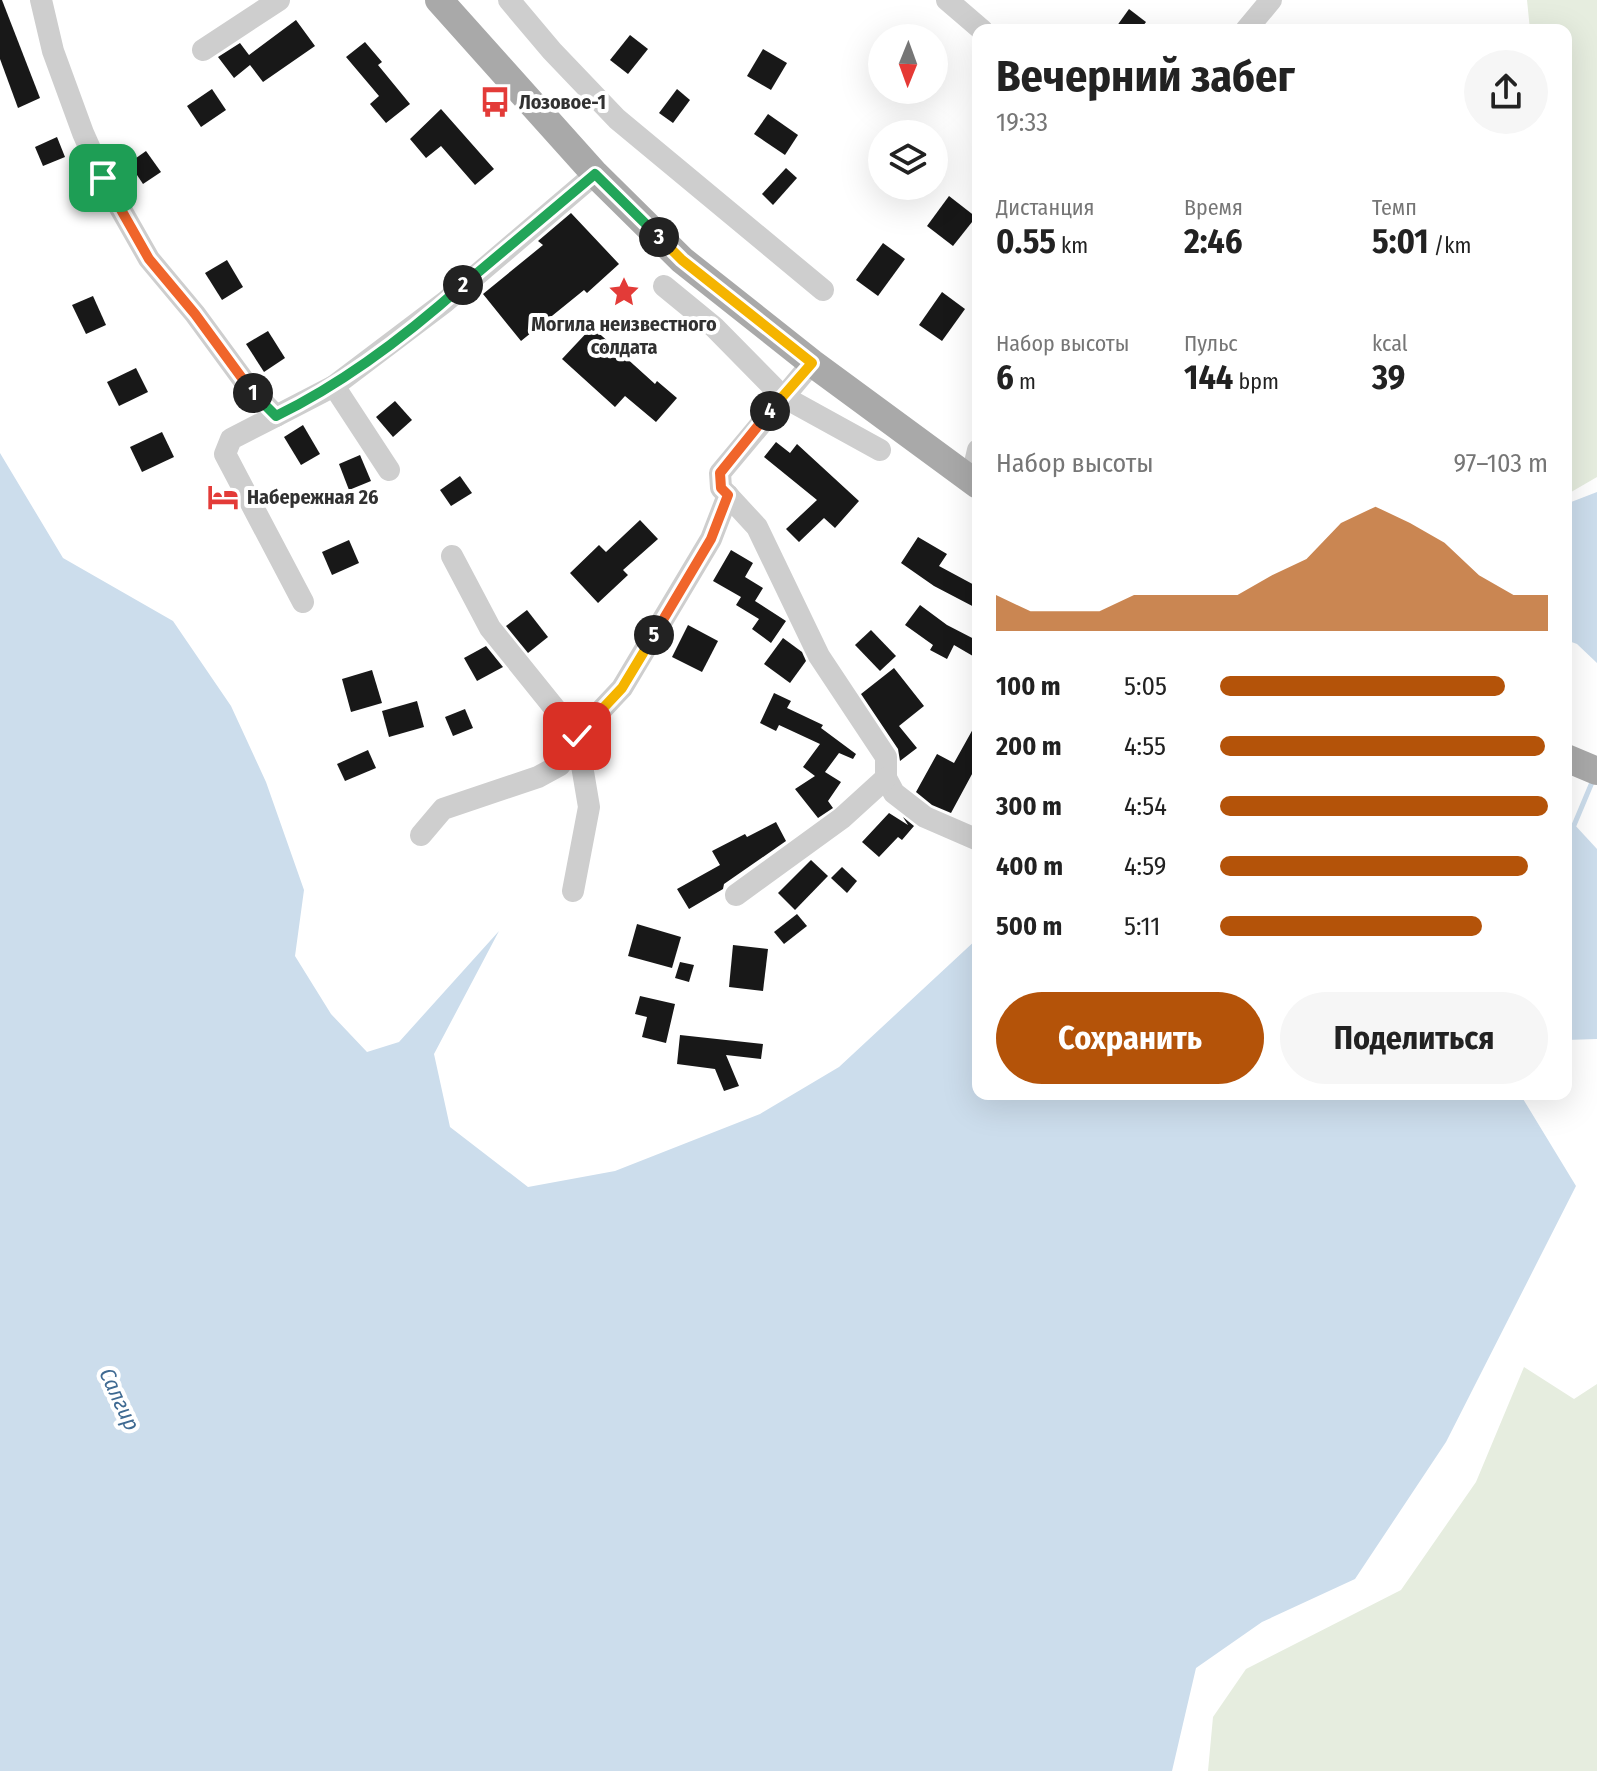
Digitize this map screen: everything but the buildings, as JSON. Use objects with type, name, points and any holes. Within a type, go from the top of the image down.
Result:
[{"type":"main road","points":[[439,0],[595,174],[682,260],[812,363],[972,481]]},
{"type":"street","points":[[41,0],[53,51],[103,178],[149,259],[195,314],[250,389],[276,416]]},
{"type":"street","points":[[203,50],[279,0]]},
{"type":"street","points":[[509,0],[552,51],[617,119],[823,290]]},
{"type":"street","points":[[947,0],[975,24]]},
{"type":"street","points":[[1251,24],[1271,0]]},
{"type":"street","points":[[303,602],[225,454],[231,439],[334,386],[445,302],[595,174]]},
{"type":"street","points":[[664,286],[714,327],[782,396],[880,450]]},
{"type":"street","points":[[812,363],[720,473],[721,488],[757,527],[819,656],[886,757],[886,778],[894,793],[925,817],[972,837]]},
{"type":"street","points":[[334,386],[389,470]]},
{"type":"street","points":[[421,835],[443,809],[538,777],[560,765],[577,736],[622,688],[711,539],[728,495]]},
{"type":"street","points":[[452,556],[490,628],[577,736],[589,807],[573,891]]},
{"type":"street","points":[[736,895],[842,818],[886,778]]},
{"type":"shaded area","points":[[1527,0],[1597,0],[1597,477],[1572,492],[1572,24],[1529,24]]},
{"type":"shaded area","points":[[1524,1367],[1574,1399],[1597,1384],[1597,1771],[1208,1771],[1213,1717],[1246,1669],[1401,1590],[1476,1482]]},
{"type":"water","name":"Салгир","points":[[0,453],[63,558],[173,621],[231,706],[266,782],[304,890],[295,956],[331,1014],[367,1052],[399,1042],[499,931],[434,1054],[450,1127],[528,1187],[615,1171],[760,1114],[839,1067],[972,944],[972,1100],[1524,1100],[1576,1186],[1446,1442],[1355,1579],[1262,1622],[1196,1668],[1172,1771],[0,1771]]},
{"type":"water","points":[[1597,492],[1597,663],[1572,642],[1572,502]]},
{"type":"water","points":[[1572,823],[1597,849],[1597,1039],[1572,1040]]},
{"type":"waterway","points":[[1572,830],[1593,780]]},
{"type":"place","name":"Лозовое-1","points":[[495,102]]},
{"type":"place","name":"Могила неизвестного солдата","points":[[624,292]]},
{"type":"place","name":"Набережная 26","points":[[223,497]]},
{"type":"route","points":[[103,178],[149,259],[195,314],[250,389],[276,416],[334,386],[445,302],[595,174],[682,260],[812,363],[720,473],[721,488],[728,495],[711,539],[622,688],[577,736]]}]
